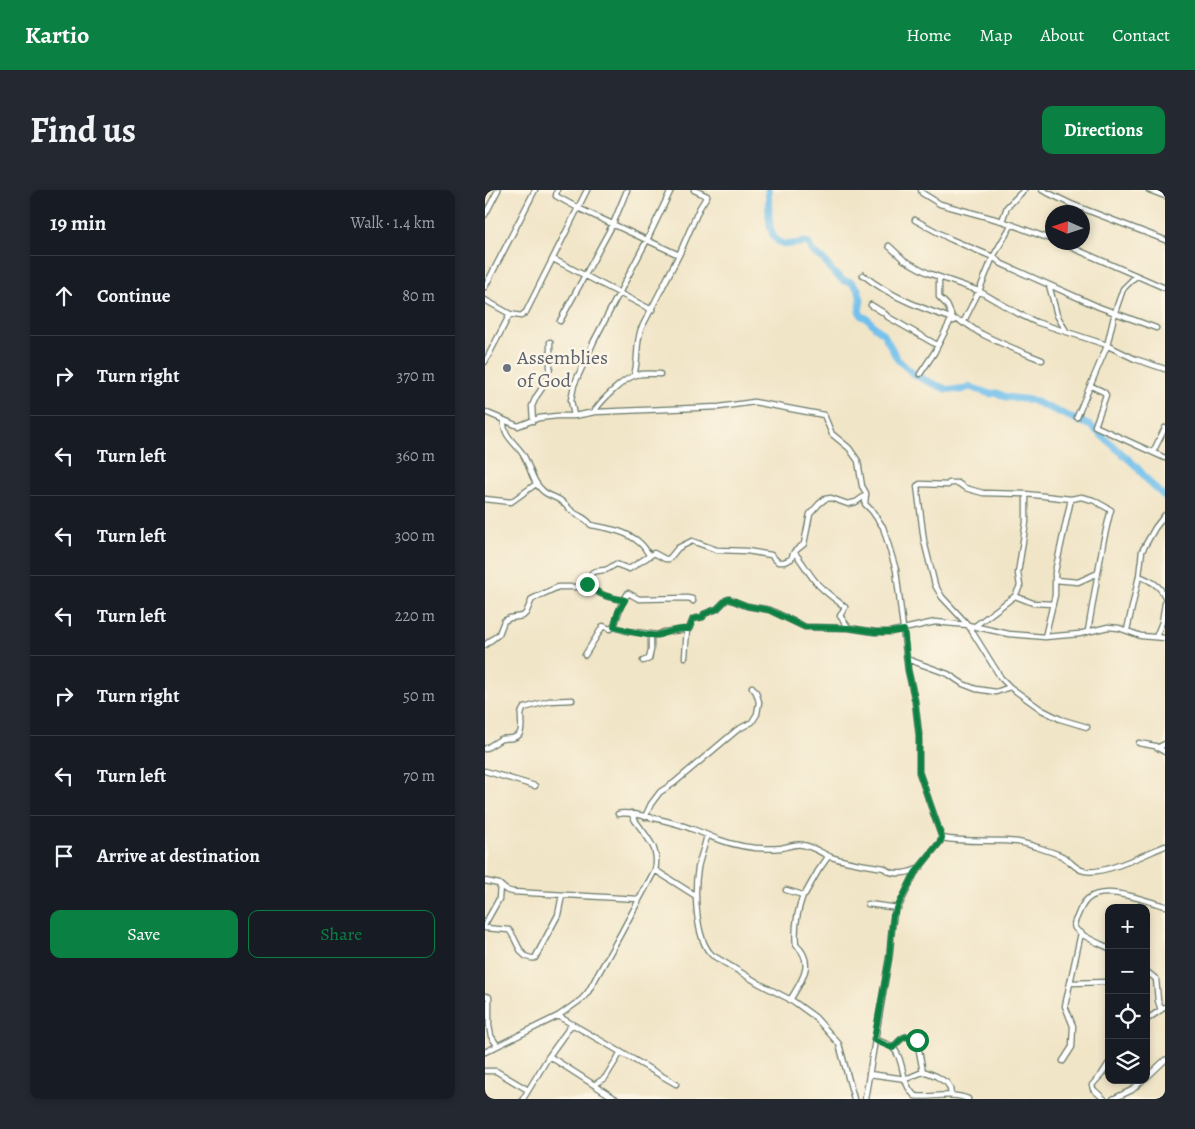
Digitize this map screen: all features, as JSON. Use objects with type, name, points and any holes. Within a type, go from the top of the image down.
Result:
[{"type":"street","points":[[485,215],[498,190]]},
{"type":"street","points":[[485,288],[535,190]]},
{"type":"street","points":[[557,190],[556,196],[578,208],[679,255]]},
{"type":"street","points":[[485,300],[510,314],[521,316],[526,312],[587,190]]},
{"type":"street","points":[[560,321],[613,224],[627,190]]},
{"type":"street","points":[[574,416],[571,400],[573,385],[671,190]]},
{"type":"street","points":[[634,375],[637,362],[637,340],[641,328],[652,310],[699,209],[707,196],[695,190]]},
{"type":"street","points":[[921,190],[922,193],[940,204],[1012,224],[1045,237]]},
{"type":"street","points":[[1002,221],[1007,207],[1024,190]]},
{"type":"street","points":[[1043,190],[1071,204],[1165,240]]},
{"type":"street","points":[[1151,190],[1165,196]]},
{"type":"street","points":[[915,220],[950,239],[993,257],[1002,264],[1157,328]]},
{"type":"street","points":[[964,323],[993,257],[1012,224]]},
{"type":"street","points":[[889,246],[904,260],[939,278],[979,290],[1036,322],[1066,331],[1165,369]]},
{"type":"street","points":[[1077,250],[1165,288]]},
{"type":"street","points":[[553,259],[652,310]]},
{"type":"street","points":[[863,275],[875,285],[951,320],[964,323],[981,334],[1042,360]]},
{"type":"street","points":[[1077,417],[1107,346],[1123,289],[1136,276]]},
{"type":"street","points":[[939,278],[939,297],[950,310],[955,323],[964,323]]},
{"type":"street","points":[[1049,284],[1057,315],[1066,331]]},
{"type":"street","points":[[871,305],[894,321],[937,345]]},
{"type":"street","points":[[485,362],[510,314]]},
{"type":"street","points":[[920,374],[951,320]]},
{"type":"street","points":[[533,421],[532,406],[545,384],[550,368],[550,342]]},
{"type":"street","points":[[595,412],[605,399],[634,375],[645,373],[660,374]]},
{"type":"street","points":[[1091,386],[1106,395],[1095,426],[1165,458]]},
{"type":"street","points":[[485,412],[518,426],[539,418],[574,416],[595,412],[719,406],[754,402],[821,413],[832,434],[849,448],[858,461],[862,486],[866,495],[865,504],[883,527],[896,570],[919,735],[919,772],[942,838]]},
{"type":"street","points":[[504,421],[503,427],[526,459],[536,484],[575,514],[585,517],[591,525],[619,532],[640,543],[650,556]]},
{"type":"street","points":[[1153,452],[1165,428]]},
{"type":"street","points":[[1087,727],[1060,719],[1042,710],[1010,687],[1001,678],[968,625],[942,598],[935,585],[924,541],[917,486],[920,484],[948,485],[949,483],[958,483],[965,488],[983,492],[1026,494],[1071,500],[1081,497],[1093,500],[1111,510],[1088,631]]},
{"type":"street","points":[[485,499],[511,502],[536,484]]},
{"type":"street","points":[[975,626],[1015,596],[1019,586],[1018,573],[1026,522],[1026,494]]},
{"type":"street","points":[[485,645],[499,634],[504,621],[523,616],[532,599],[558,586],[579,587],[587,584],[591,573],[595,570],[607,569],[616,564],[629,569],[654,553],[669,559],[678,548],[692,542],[717,550],[747,551],[771,555],[778,562],[784,562],[791,559],[794,552],[804,544],[810,514],[825,499],[831,498],[847,504],[856,502],[866,495]]},
{"type":"street","points":[[1045,637],[1053,604],[1055,572],[1071,500]]},
{"type":"street","points":[[1127,630],[1139,576],[1142,551],[1145,543],[1163,521],[1165,515]]},
{"type":"street","points":[[794,552],[819,585],[845,607],[840,616],[849,628]]},
{"type":"street","points":[[1055,580],[1078,582],[1098,573]]},
{"type":"street","points":[[1139,576],[1157,585],[1165,597]]},
{"type":"street","points":[[587,584],[593,590],[609,598],[625,600]]},
{"type":"street","points":[[614,627],[618,612],[628,594],[639,599],[687,598],[693,601]]},
{"type":"street","points":[[1015,596],[1033,603],[1053,604]]},
{"type":"street","points":[[585,655],[601,627],[604,626],[611,629],[614,627],[627,632],[651,635],[690,628],[693,619],[703,617],[704,614],[717,609],[729,599],[747,606],[769,610],[805,627],[849,628],[890,632],[935,622],[975,626],[1009,634],[1045,637],[1079,634],[1108,627],[1127,630],[1141,636],[1165,638]]},
{"type":"street","points":[[1156,637],[1163,623],[1165,603]]},
{"type":"street","points":[[685,657],[687,628]]},
{"type":"street","points":[[643,661],[649,659],[650,656],[651,635]]},
{"type":"street","points":[[907,659],[948,674],[976,690],[1001,692],[1010,687]]},
{"type":"street","points":[[645,817],[651,804],[660,792],[674,783],[737,730],[752,722],[757,714],[759,702],[757,692],[752,687]]},
{"type":"street","points":[[485,749],[501,739],[513,738],[519,735],[523,726],[521,714],[524,708],[549,701],[572,700]]},
{"type":"street","points":[[1139,743],[1165,752]]},
{"type":"street","points":[[1157,748],[1165,744]]},
{"type":"street","points":[[485,771],[535,786]]},
{"type":"street","points":[[618,814],[631,813],[692,829],[718,840],[743,847],[780,848],[791,845],[803,845],[820,850],[831,857],[884,868],[887,872],[910,872],[921,867]]},
{"type":"street","points":[[485,1052],[558,1016],[570,1009],[588,992],[655,870],[656,854],[653,843],[637,824],[631,813]]},
{"type":"street","points":[[707,835],[702,847],[698,868],[696,896],[702,936],[709,952],[760,984],[791,1000],[815,1017],[837,1040],[854,1099]]},
{"type":"street","points":[[942,838],[969,842],[981,840],[1020,842],[1059,855],[1080,869],[1089,871],[1119,866],[1165,846]]},
{"type":"street","points":[[865,1099],[889,959],[891,922],[896,908],[899,907],[915,873],[942,838]]},
{"type":"street","points":[[791,1000],[805,969],[806,960],[803,952],[796,945],[794,925],[799,914],[799,906],[803,895],[818,871],[828,857],[831,857]]},
{"type":"street","points":[[655,870],[696,896]]},
{"type":"street","points":[[485,881],[500,885],[506,890],[513,892],[638,900]]},
{"type":"street","points":[[500,885],[499,899],[485,926],[509,930],[523,954],[530,958],[535,958],[558,915],[562,895]]},
{"type":"street","points":[[787,890],[803,895]]},
{"type":"street","points":[[1105,946],[1081,933],[1075,927],[1074,923],[1082,903],[1093,896],[1109,893],[1121,894],[1165,906]]},
{"type":"street","points":[[868,904],[896,908]]},
{"type":"street","points":[[1063,1061],[1070,1051],[1073,1035],[1072,1022],[1065,1006],[1081,933]]},
{"type":"street","points":[[1150,974],[1156,978],[1158,1001],[1163,1009],[1150,1017]]},
{"type":"street","points":[[1070,983],[1105,982]]},
{"type":"street","points":[[485,996],[489,998],[490,1031],[497,1045]]},
{"type":"street","points":[[558,1016],[676,1084]]},
{"type":"street","points":[[523,1099],[549,1056],[572,1024]]},
{"type":"street","points":[[893,1048],[903,1037],[910,1036],[917,1040],[923,1072]]},
{"type":"street","points":[[874,1040],[893,1048],[898,1057],[904,1079],[910,1090],[919,1098],[960,1095],[968,1099]]},
{"type":"street","points":[[594,1085],[605,1078],[621,1052]]},
{"type":"street","points":[[549,1056],[616,1099]]},
{"type":"street","points":[[1150,1074],[1165,1060]]},
{"type":"street","points":[[1104,1099],[1093,1089],[1092,1085],[1105,1069]]},
{"type":"street","points":[[485,1071],[496,1071],[528,1090]]},
{"type":"street","points":[[869,1074],[904,1079],[923,1072],[936,1076],[947,1083],[951,1096]]},
{"type":"street","points":[[1113,1099],[1132,1090],[1139,1084]]},
{"type":"waterway","points":[[768,190],[770,227],[776,240],[787,244],[806,242],[833,272],[844,281],[851,282],[858,289],[861,300],[859,311],[862,316],[883,333],[898,360],[916,376],[946,389],[961,390],[970,387],[990,394],[997,393],[1006,397],[1031,400],[1091,426],[1135,465],[1165,497]]},
{"type":"place","name":"Assemblies of God","points":[[507,368]]},
{"type":"route","points":[[587,584],[593,590],[609,598],[625,600],[618,612],[614,627],[627,632],[658,635],[677,629],[689,629],[693,619],[703,617],[704,614],[712,612],[729,599],[747,606],[769,610],[805,627],[849,628],[875,632],[904,630],[908,670],[915,701],[919,735],[919,772],[942,838],[915,873],[893,916],[889,959],[874,1040],[893,1048],[906,1036],[917,1040]]}]
